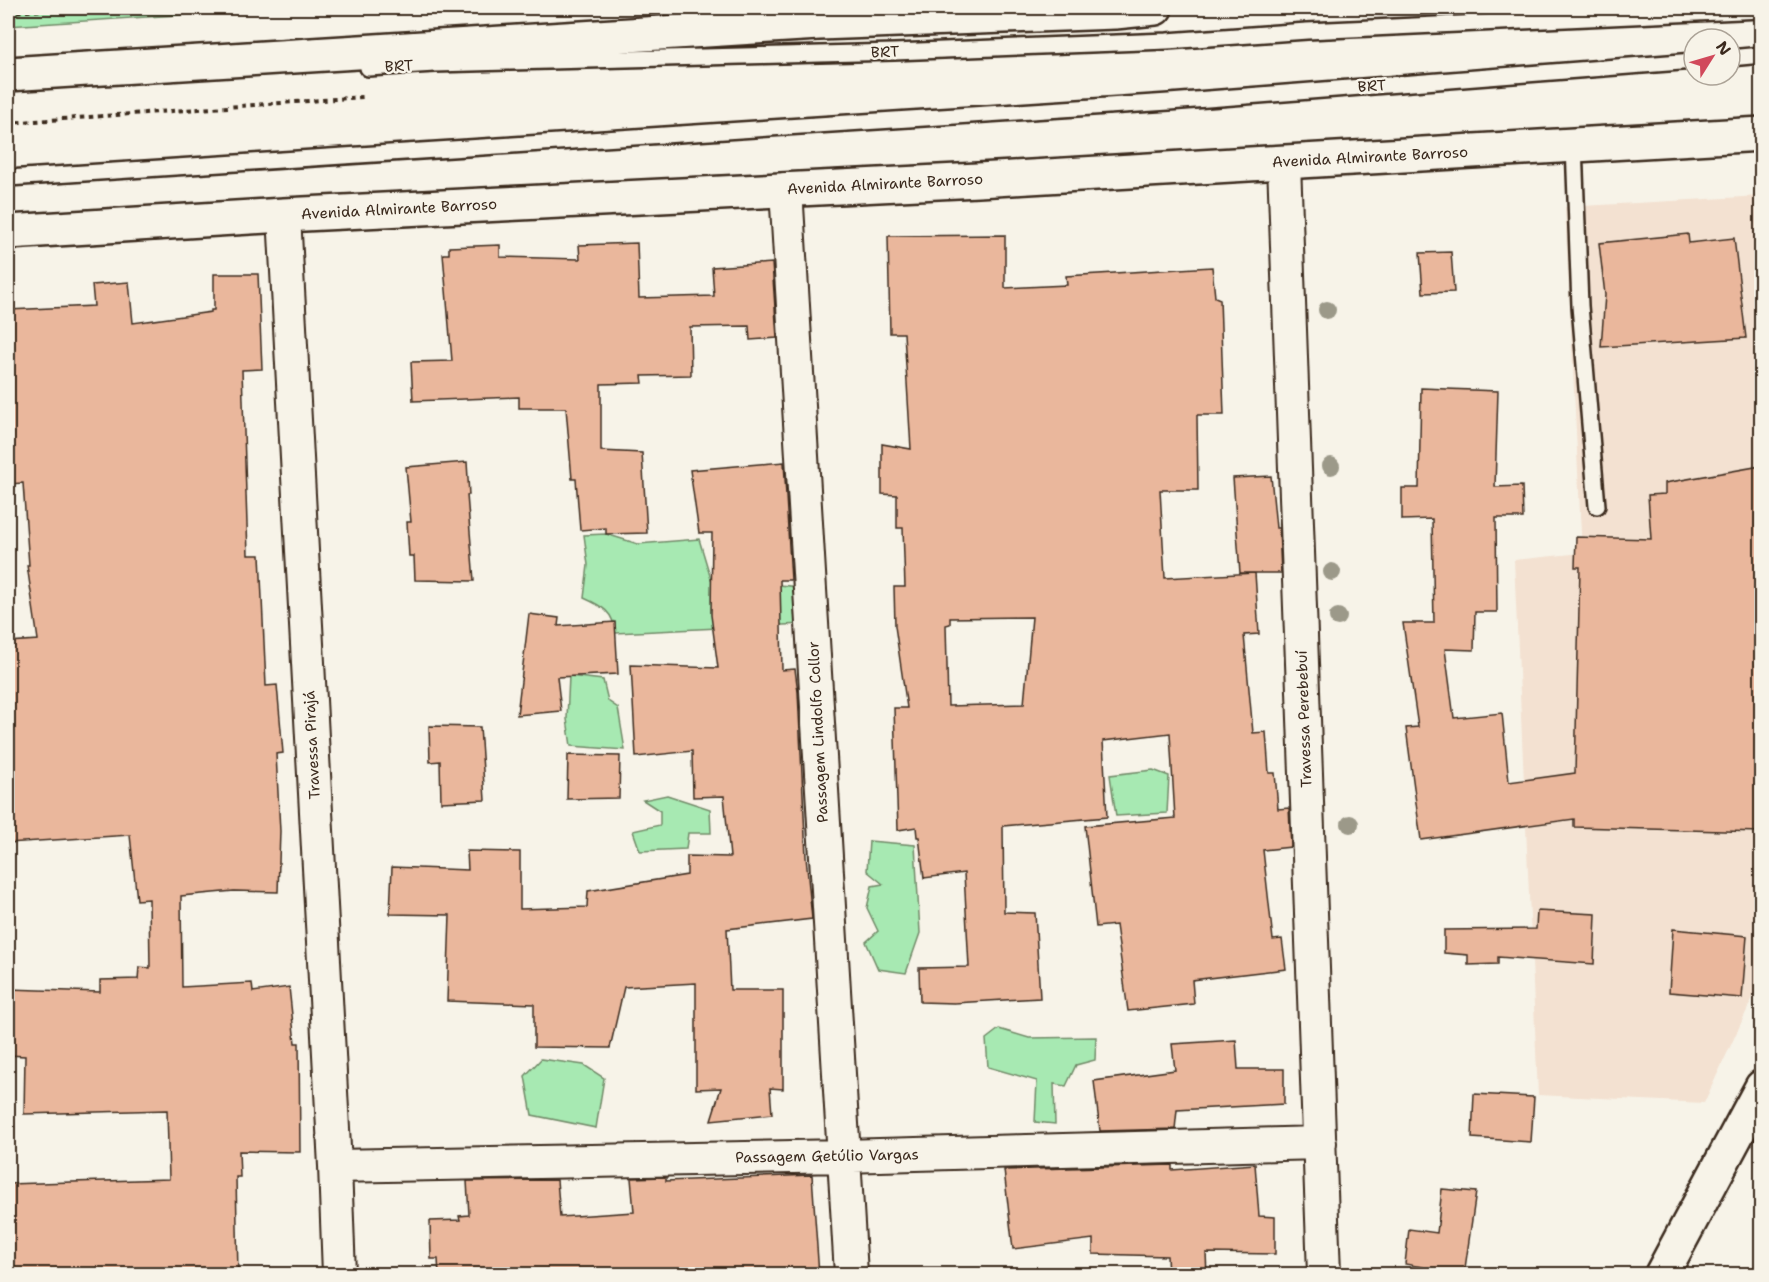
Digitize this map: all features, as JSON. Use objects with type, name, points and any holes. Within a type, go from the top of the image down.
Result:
[{"type":"main road","points":[[8,74],[796,24],[1115,12],[1155,8]]},
{"type":"main road","name":"Avenida Almirante Barroso","points":[[8,232],[284,215],[1284,163],[1761,134]]},
{"type":"main road","points":[[1662,1275],[1761,1088]]},
{"type":"street","name":"Travessa Perebebuí","points":[[1284,163],[1324,1275]]},
{"type":"street","name":"Passagem Lindolfo Collor","points":[[786,189],[851,1275]]},
{"type":"street","name":"Travessa Pirajá","points":[[284,215],[339,1275]]},
{"type":"street","name":"Passagem Getúlio Vargas","points":[[335,1166],[843,1156],[1320,1143]]},
{"type":"lane","name":"BRT","points":[[352,69],[435,64],[894,52],[1761,10]]},
{"type":"lane","points":[[1742,57],[1761,55]]},
{"type":"lane","name":"BRT","points":[[8,178],[1169,102],[1682,62]]},
{"type":"lane","points":[[8,88],[150,80]]},
{"type":"lane","points":[[1574,145],[1580,306],[1597,506]]},
{"type":"path","points":[[8,12],[82,8]]},
{"type":"shaded area","points":[[1761,196],[1761,980],[1704,1103],[1538,1095],[1514,560],[1582,553],[1565,207]]},
{"type":"green space","points":[[8,8],[285,8],[8,26]]},
{"type":"green space","points":[[606,534],[638,544],[699,539],[711,579],[801,587],[804,624],[615,633],[612,620],[606,611],[584,598],[588,565],[584,535]]},
{"type":"green space","points":[[569,676],[603,680],[608,701],[618,708],[625,750],[571,746],[567,719]]},
{"type":"green space","points":[[1153,770],[1169,776],[1167,813],[1116,816],[1110,775]]},
{"type":"green space","points":[[667,795],[710,809],[711,833],[688,833],[686,849],[640,851],[633,831],[660,825],[660,811],[643,800]]},
{"type":"green space","points":[[869,841],[915,845],[920,933],[906,973],[878,969],[866,942],[878,931],[867,908],[872,886],[883,884],[867,871]]},
{"type":"green space","points":[[999,1029],[1029,1038],[1096,1037],[1095,1060],[1076,1065],[1066,1086],[1054,1084],[1055,1124],[1035,1122],[1037,1081],[988,1067],[986,1039]]},
{"type":"green space","points":[[541,1059],[584,1065],[604,1078],[596,1128],[532,1115],[525,1076]]},
{"type":"building","points":[[1688,234],[1689,243],[1734,238],[1746,338],[1601,347],[1605,295],[1599,243]]},
{"type":"building","points":[[1005,235],[1005,288],[1067,285],[1066,276],[1212,267],[1215,297],[1220,299],[1224,415],[1197,415],[1198,490],[1160,490],[1165,578],[1255,573],[1259,634],[1244,635],[1253,733],[1266,732],[1269,773],[1275,773],[1278,809],[1289,808],[1291,847],[1263,850],[1273,940],[1282,939],[1286,969],[1192,980],[1194,1004],[1128,1011],[1116,925],[1096,927],[1085,826],[1175,818],[1170,733],[1103,741],[1107,817],[1003,826],[1004,912],[1035,913],[1040,998],[954,1003],[920,1002],[919,968],[969,967],[964,873],[924,878],[916,827],[898,830],[894,708],[907,708],[895,626],[894,587],[905,587],[903,528],[897,528],[897,495],[882,494],[882,444],[911,449],[904,333],[890,333],[888,236]],"holes":[[[1032,617],[1024,704],[948,706],[946,625],[950,624],[950,618]]]},
{"type":"building","points":[[637,243],[639,298],[714,296],[712,267],[772,263],[777,338],[750,340],[749,326],[690,327],[691,375],[642,376],[643,383],[601,384],[601,451],[642,453],[647,533],[606,534],[606,528],[580,530],[576,479],[572,479],[566,408],[519,408],[519,397],[413,401],[411,362],[452,361],[443,254],[449,254],[449,247],[500,245],[500,257],[580,259],[579,245]]},
{"type":"building","points":[[1451,252],[1454,292],[1423,293],[1420,253]]},
{"type":"building","points":[[214,274],[258,274],[262,369],[242,370],[248,555],[260,555],[266,686],[277,685],[283,753],[276,754],[280,831],[278,892],[234,891],[181,896],[182,987],[252,983],[253,992],[289,987],[295,1043],[299,1043],[300,1152],[239,1151],[240,1177],[236,1177],[238,1275],[8,1275],[8,1184],[169,1179],[167,1110],[24,1114],[25,1056],[8,1055],[8,989],[100,992],[100,980],[138,979],[139,967],[150,968],[149,899],[137,900],[130,835],[8,843],[8,642],[38,640],[27,565],[29,565],[23,483],[8,484],[8,310],[94,306],[92,285],[129,282],[133,323],[211,312],[214,310]]},
{"type":"building","points":[[1421,388],[1498,391],[1495,487],[1522,486],[1523,518],[1496,518],[1497,612],[1475,612],[1474,650],[1445,649],[1454,718],[1502,713],[1509,782],[1575,773],[1580,567],[1575,567],[1576,537],[1651,539],[1648,495],[1665,494],[1665,483],[1761,466],[1761,832],[1574,827],[1574,819],[1421,840],[1406,728],[1418,727],[1403,623],[1434,623],[1432,519],[1402,520],[1402,488],[1419,488]]},
{"type":"building","points":[[467,462],[469,495],[467,495],[474,581],[415,580],[414,556],[409,556],[407,522],[411,522],[406,467]]},
{"type":"building","points":[[784,462],[791,580],[780,580],[782,670],[795,669],[798,692],[806,857],[812,919],[727,929],[730,990],[783,990],[783,1089],[770,1088],[772,1114],[711,1120],[721,1088],[696,1089],[696,983],[624,987],[610,1048],[534,1047],[534,1004],[447,1001],[450,915],[390,914],[392,867],[468,870],[467,851],[520,852],[520,909],[587,907],[588,891],[687,875],[687,856],[730,857],[724,796],[693,797],[692,751],[636,757],[631,665],[718,668],[711,615],[712,533],[699,533],[690,470]]},
{"type":"building","points":[[1271,476],[1276,528],[1279,528],[1281,573],[1240,573],[1233,478]]},
{"type":"building","points":[[529,614],[559,618],[558,626],[615,622],[618,674],[557,677],[561,711],[517,715]]},
{"type":"building","points":[[429,726],[480,727],[485,800],[441,802],[440,761],[430,762]]},
{"type":"building","points":[[568,755],[620,756],[619,798],[567,799]]},
{"type":"building","points":[[1537,911],[1596,914],[1594,964],[1498,957],[1498,964],[1468,965],[1468,955],[1444,953],[1444,930],[1536,929]]},
{"type":"building","points":[[1673,929],[1747,936],[1742,998],[1669,992]]},
{"type":"building","points":[[1236,1040],[1238,1069],[1284,1069],[1284,1104],[1177,1110],[1175,1129],[1100,1131],[1094,1081],[1175,1070],[1172,1044]]},
{"type":"building","points":[[1474,1094],[1534,1097],[1531,1142],[1472,1138]]},
{"type":"building","points":[[1255,1164],[1259,1216],[1275,1217],[1275,1254],[1206,1253],[1207,1275],[1168,1275],[1167,1256],[1093,1254],[1093,1239],[1013,1249],[1004,1170],[1172,1165],[1172,1170]]},
{"type":"building","points":[[812,1175],[819,1275],[439,1275],[438,1259],[431,1259],[430,1221],[460,1220],[459,1216],[469,1215],[467,1181],[557,1180],[560,1217],[634,1212],[631,1178],[666,1177],[666,1181]]},
{"type":"building","points":[[1442,1189],[1476,1192],[1464,1275],[1422,1275],[1423,1267],[1405,1264],[1409,1229],[1437,1233]]}]
